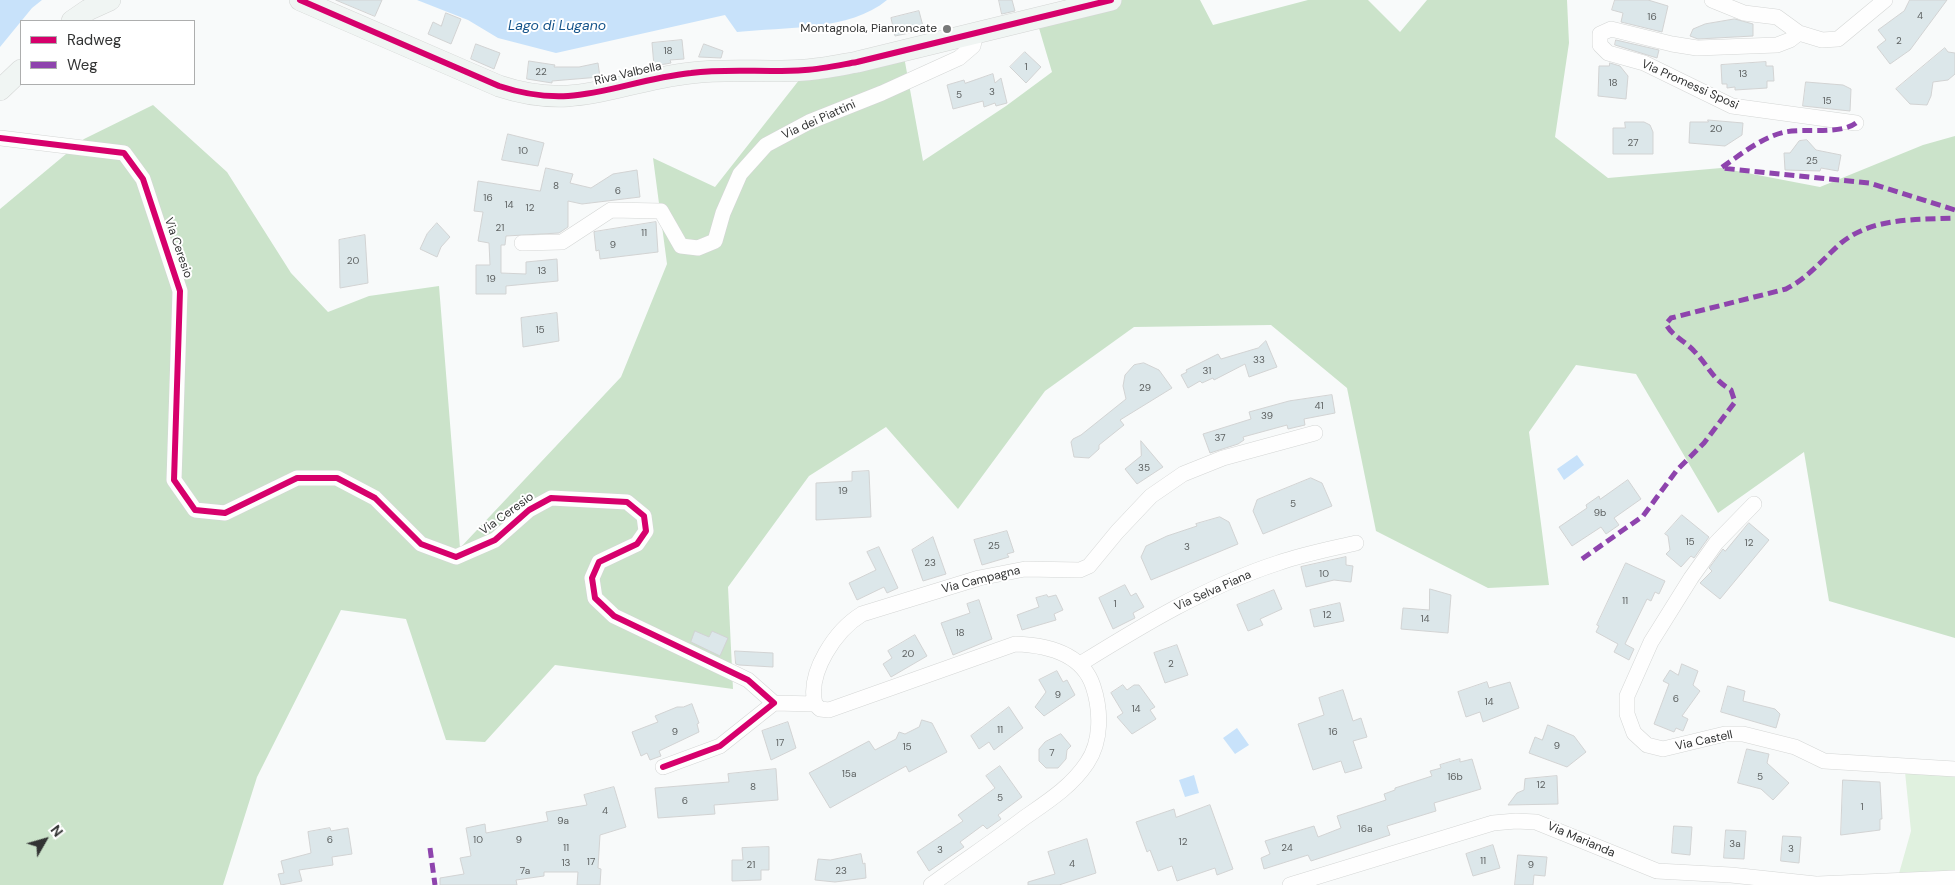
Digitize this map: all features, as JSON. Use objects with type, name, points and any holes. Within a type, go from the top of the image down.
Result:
[{"type":"main road","points":[[73,20],[88,10],[110,0]]},
{"type":"main road","name":"Riva Valbella","points":[[300,0],[498,86],[517,92],[557,98],[596,94],[653,79],[692,72],[790,71],[823,68],[1111,0]]},
{"type":"main road","points":[[0,90],[20,71]]},
{"type":"street","points":[[1712,0],[1744,13],[1777,17],[1799,34],[1822,40],[1838,39],[1885,0]]},
{"type":"street","name":"Via Promessi Sposi","points":[[1799,34],[1777,45],[1697,48],[1611,29],[1602,31],[1598,40],[1608,53],[1652,66],[1732,106],[1856,123]]},
{"type":"street","name":"Via dei Piattini","points":[[522,243],[562,242],[611,210],[661,210],[681,246],[698,248],[714,242],[723,213],[740,174],[766,145],[809,122],[882,93],[959,58],[973,46],[976,33]]},
{"type":"street","name":"Via Ceresio","points":[[0,138],[124,153],[143,179],[180,291],[174,480],[195,510],[224,513],[297,478],[337,478],[375,498],[421,544],[456,557],[495,540],[529,510],[551,498],[627,502],[644,516],[646,532],[637,544],[600,562],[592,578],[594,598],[614,616],[748,680],[774,703]]},
{"type":"street","name":"Via Campagna","points":[[815,704],[812,692],[828,650],[849,622],[862,614],[979,578],[1025,569],[1080,570],[1089,566],[1116,532],[1151,496],[1183,474],[1223,458],[1315,433]]},
{"type":"street","name":"Via Castell","points":[[1754,504],[1716,543],[1690,578],[1652,642],[1628,696],[1627,714],[1634,733],[1647,744],[1663,749],[1725,734],[1743,734],[1795,747],[1824,761],[1955,769]]},
{"type":"street","name":"Via Selva Piana","points":[[1080,664],[1142,625],[1181,604],[1277,563],[1356,543]]},
{"type":"street","points":[[663,767],[720,746],[774,703],[815,704],[820,709],[829,710],[1015,644],[1040,645],[1060,652],[1080,664],[1092,683],[1100,707],[1098,733],[1088,762],[1064,789],[932,885]]},
{"type":"street","name":"Via Marianda","points":[[1290,885],[1493,824],[1516,821],[1536,822],[1658,872],[1731,875],[1821,884],[1955,878]]},
{"type":"green space","points":[[1111,0],[1200,0],[1213,25],[1308,0],[1368,0],[1400,32],[1427,0],[1567,0],[1569,43],[1555,137],[1608,178],[1721,168],[1820,187],[1923,145],[1955,136],[1955,638],[1829,601],[1804,452],[1718,513],[1636,374],[1576,365],[1529,432],[1549,585],[1488,588],[1376,531],[1347,388],[1271,325],[1134,327],[1045,391],[958,509],[886,427],[809,476],[728,587],[733,689],[555,665],[485,742],[446,740],[406,619],[341,610],[257,777],[223,885],[0,885],[0,209],[84,139],[153,105],[227,172],[291,273],[328,312],[369,296],[439,286],[460,548],[621,377],[667,264],[653,158],[715,187],[807,70],[903,51],[923,161],[1006,106],[1052,72],[1036,18]]},
{"type":"green space","points":[[1905,772],[1955,772],[1955,870],[1898,877],[1911,831]]},
{"type":"water","points":[[0,0],[42,0],[20,20],[20,23],[0,47]]},
{"type":"water","name":"Lago di Lugano","points":[[417,0],[887,0],[872,10],[855,17],[816,26],[737,32],[725,15],[556,53],[498,38],[468,20]]},
{"type":"water","points":[[1577,455],[1584,465],[1564,480],[1557,469]]},
{"type":"water","points":[[1237,728],[1249,745],[1235,754],[1223,738]]},
{"type":"water","points":[[1194,775],[1199,793],[1185,797],[1179,780]]},
{"type":"building","points":[[336,0],[382,0],[375,16]]},
{"type":"building","points":[[999,0],[1012,0],[1015,11],[1002,14]]},
{"type":"building","points":[[1615,0],[1648,0],[1668,6],[1662,32],[1621,22],[1623,13],[1612,10]]},
{"type":"building","points":[[1910,0],[1947,0],[1910,50],[1890,64],[1877,47],[1886,40],[1878,30],[1904,11]]},
{"type":"building","points":[[919,11],[924,30],[895,36],[891,18]]},
{"type":"building","points":[[446,13],[461,19],[451,44],[428,34],[433,22],[441,26]]},
{"type":"building","points":[[1735,19],[1753,24],[1753,36],[1698,39],[1690,36],[1693,29],[1705,24]]},
{"type":"building","points":[[682,40],[684,59],[670,60],[671,63],[654,66],[652,43]]},
{"type":"building","points":[[1616,40],[1659,50],[1657,58],[1615,45]]},
{"type":"building","points":[[476,44],[500,53],[494,69],[471,59]]},
{"type":"building","points":[[704,44],[723,51],[721,58],[699,57]]},
{"type":"building","points":[[1945,48],[1948,52],[1955,53],[1955,74],[1948,80],[1933,82],[1931,96],[1927,105],[1910,104],[1896,89]]},
{"type":"building","points":[[1025,52],[1041,67],[1026,83],[1010,67]]},
{"type":"building","points":[[529,61],[555,65],[554,67],[579,67],[598,63],[600,77],[552,81],[552,83],[527,79]]},
{"type":"building","points":[[1766,62],[1766,66],[1773,66],[1774,81],[1767,81],[1767,88],[1735,90],[1735,87],[1727,88],[1727,84],[1722,84],[1721,65]]},
{"type":"building","points":[[1610,63],[1620,66],[1628,76],[1626,99],[1598,96],[1599,66],[1609,66]]},
{"type":"building","points":[[993,74],[995,83],[1001,78],[1007,103],[996,106],[995,103],[984,107],[983,101],[953,109],[947,85],[964,80],[965,83]]},
{"type":"building","points":[[1806,82],[1843,85],[1851,89],[1850,111],[1803,106]]},
{"type":"building","points":[[1708,120],[1743,123],[1742,135],[1725,146],[1689,143],[1690,122],[1708,122]]},
{"type":"building","points":[[1625,122],[1644,122],[1650,125],[1653,132],[1653,154],[1613,154],[1613,128],[1625,128]]},
{"type":"building","points":[[508,134],[544,143],[538,166],[502,160]]},
{"type":"building","points":[[1807,140],[1816,150],[1841,155],[1838,171],[1821,168],[1820,171],[1785,170],[1784,153],[1790,153],[1799,141]]},
{"type":"building","points":[[546,168],[573,174],[570,183],[591,188],[613,174],[637,170],[640,197],[582,204],[568,201],[568,227],[559,233],[506,236],[505,245],[501,245],[501,273],[526,274],[526,262],[557,259],[558,281],[506,286],[506,294],[476,294],[476,265],[490,265],[489,243],[478,241],[483,212],[474,211],[478,181],[540,191]]},
{"type":"building","points":[[656,222],[658,252],[600,259],[599,250],[596,251],[594,232]]},
{"type":"building","points":[[437,223],[450,237],[441,247],[437,257],[420,249],[427,234]]},
{"type":"building","points":[[365,235],[368,283],[340,288],[339,240]]},
{"type":"building","points":[[557,313],[559,341],[523,347],[521,318]]},
{"type":"building","points":[[1266,341],[1277,367],[1249,377],[1245,364],[1214,380],[1213,378],[1202,383],[1200,381],[1188,388],[1181,375],[1187,372],[1186,370],[1218,354],[1221,359],[1258,348]]},
{"type":"building","points":[[1144,363],[1159,370],[1172,388],[1120,420],[1124,425],[1099,445],[1099,449],[1089,458],[1074,457],[1071,442],[1073,439],[1081,435],[1126,399],[1123,386],[1125,375],[1134,365]]},
{"type":"building","points":[[1332,395],[1335,413],[1304,419],[1305,425],[1288,429],[1287,425],[1243,437],[1244,440],[1238,444],[1210,453],[1203,434],[1251,419],[1249,412],[1289,401]]},
{"type":"building","points":[[1141,441],[1163,467],[1137,484],[1125,469],[1141,456]]},
{"type":"building","points":[[869,471],[871,517],[816,520],[816,483],[852,481],[852,472]]},
{"type":"building","points":[[1311,478],[1322,483],[1332,506],[1263,534],[1253,511],[1257,500]]},
{"type":"building","points":[[1628,480],[1641,499],[1614,518],[1619,525],[1606,534],[1601,527],[1572,546],[1559,527],[1587,508],[1586,505],[1599,496],[1600,499]]},
{"type":"building","points":[[1682,515],[1709,537],[1694,558],[1691,556],[1681,567],[1666,554],[1670,550],[1668,536],[1665,534]]},
{"type":"building","points":[[1220,517],[1229,522],[1238,544],[1151,580],[1141,557],[1146,546],[1167,536],[1197,526],[1196,524]]},
{"type":"building","points":[[1749,523],[1769,540],[1720,599],[1700,583],[1712,571],[1709,568],[1723,549],[1725,551]]},
{"type":"building","points":[[1007,531],[1014,552],[1007,554],[1009,557],[982,565],[974,540]]},
{"type":"building","points":[[933,537],[946,574],[923,581],[912,550]]},
{"type":"building","points":[[879,547],[898,588],[887,593],[884,587],[857,600],[849,583],[876,570],[867,552]]},
{"type":"building","points":[[1346,557],[1346,565],[1353,566],[1351,582],[1334,580],[1306,587],[1301,567]]},
{"type":"building","points":[[1626,563],[1665,581],[1659,594],[1655,592],[1651,601],[1647,599],[1625,644],[1634,649],[1629,660],[1614,652],[1618,644],[1596,632],[1599,626],[1597,625]]},
{"type":"building","points":[[1125,585],[1131,596],[1136,593],[1144,607],[1133,613],[1135,618],[1113,629],[1099,598]]},
{"type":"building","points":[[1430,589],[1451,595],[1448,633],[1401,629],[1403,608],[1429,610]]},
{"type":"building","points":[[1274,590],[1282,609],[1260,619],[1263,625],[1248,631],[1237,605]]},
{"type":"building","points":[[1047,595],[1048,597],[1056,595],[1063,610],[1054,614],[1056,620],[1022,630],[1017,615],[1039,607],[1036,598]]},
{"type":"building","points":[[979,600],[992,639],[953,655],[941,623],[970,613],[967,604]]},
{"type":"building","points":[[1340,603],[1344,621],[1314,627],[1310,610]]},
{"type":"building","points":[[695,631],[709,637],[712,631],[728,638],[720,656],[691,642]]},
{"type":"building","points":[[915,635],[927,656],[891,677],[883,664],[892,658],[888,651]]},
{"type":"building","points":[[1177,645],[1188,675],[1165,683],[1154,653]]},
{"type":"building","points":[[735,651],[773,653],[773,667],[736,664]]},
{"type":"building","points":[[1682,664],[1698,671],[1693,685],[1700,691],[1682,716],[1688,719],[1683,731],[1676,728],[1674,732],[1654,724],[1669,684],[1663,681],[1670,670],[1678,675]]},
{"type":"building","points":[[1057,671],[1063,682],[1067,680],[1075,695],[1044,716],[1035,707],[1046,692],[1039,680]]},
{"type":"building","points":[[1487,682],[1489,688],[1510,682],[1519,708],[1483,722],[1480,712],[1466,717],[1458,692]]},
{"type":"building","points":[[1123,685],[1127,690],[1134,685],[1139,685],[1155,707],[1150,710],[1156,719],[1132,734],[1117,717],[1123,713],[1111,693]]},
{"type":"building","points":[[1728,686],[1745,691],[1743,701],[1775,709],[1780,714],[1776,728],[1721,712]]},
{"type":"building","points":[[1343,690],[1353,721],[1361,718],[1367,737],[1353,741],[1362,768],[1345,773],[1341,761],[1313,770],[1298,724],[1324,715],[1319,698]]},
{"type":"building","points":[[692,704],[699,723],[697,724],[699,732],[659,751],[661,756],[650,760],[647,753],[641,756],[632,732],[658,722],[655,716],[677,707]]},
{"type":"building","points":[[1009,707],[1023,728],[994,750],[989,742],[979,749],[971,736]]},
{"type":"building","points":[[922,720],[932,723],[947,752],[909,772],[906,766],[830,808],[809,773],[869,741],[875,750],[896,739],[899,732],[905,734],[919,727]]},
{"type":"building","points":[[788,722],[796,748],[771,760],[762,731]]},
{"type":"building","points":[[1548,725],[1574,736],[1586,752],[1567,767],[1529,753],[1535,737],[1542,740]]},
{"type":"building","points":[[1061,734],[1071,746],[1067,750],[1066,759],[1058,768],[1046,768],[1039,761],[1039,749],[1045,742]]},
{"type":"building","points":[[1747,749],[1769,754],[1767,763],[1789,783],[1773,800],[1761,789],[1738,783]]},
{"type":"building","points":[[1460,759],[1460,762],[1472,759],[1481,789],[1434,803],[1436,811],[1387,826],[1390,835],[1311,861],[1308,855],[1264,869],[1261,858],[1270,854],[1265,841],[1314,826],[1318,837],[1341,828],[1337,816],[1386,800],[1384,794],[1395,790],[1395,788],[1432,776],[1430,771],[1441,768],[1440,765]]},
{"type":"building","points":[[1000,766],[1022,797],[998,815],[1001,819],[987,829],[983,825],[960,842],[964,847],[929,871],[917,852],[963,821],[958,815],[995,788],[986,776]]},
{"type":"building","points":[[776,769],[778,800],[714,805],[715,814],[658,818],[655,788],[729,782],[728,774]]},
{"type":"building","points":[[1557,776],[1558,804],[1508,805],[1517,793],[1524,790],[1525,779]]},
{"type":"building","points":[[1843,780],[1880,782],[1882,819],[1880,819],[1880,830],[1841,835]]},
{"type":"building","points":[[614,787],[626,827],[600,835],[598,868],[601,869],[600,885],[577,885],[578,872],[544,872],[544,876],[516,880],[517,885],[440,885],[440,878],[464,874],[460,858],[471,856],[466,828],[485,824],[486,833],[548,821],[546,812],[587,805],[584,795]]},
{"type":"building","points":[[1210,805],[1233,869],[1217,875],[1215,868],[1177,881],[1172,866],[1158,871],[1150,850],[1147,852],[1136,822],[1174,809],[1176,817]]},
{"type":"building","points":[[1674,826],[1692,827],[1690,855],[1672,853]]},
{"type":"building","points":[[330,828],[331,831],[348,828],[352,854],[332,857],[333,865],[299,870],[302,881],[281,885],[278,874],[284,873],[281,861],[311,853],[308,832]]},
{"type":"building","points":[[1726,830],[1746,831],[1744,859],[1724,858]]},
{"type":"building","points":[[1783,836],[1801,837],[1799,863],[1781,861]]},
{"type":"building","points":[[1087,839],[1096,873],[1059,885],[1028,885],[1028,882],[1055,874],[1048,852]]},
{"type":"building","points":[[1493,845],[1500,868],[1473,876],[1466,854]]},
{"type":"building","points":[[769,847],[769,870],[761,870],[761,880],[732,881],[732,860],[743,860],[742,848]]},
{"type":"building","points":[[861,854],[863,864],[865,863],[866,878],[835,882],[815,880],[818,859],[830,860]]},
{"type":"building","points":[[1518,855],[1547,857],[1545,876],[1534,875],[1533,885],[1515,885]]},
{"type":"marked path","points":[[1856,123],[1841,129],[1793,131],[1776,134],[1751,147],[1721,168],[1869,183],[1955,210]]},
{"type":"marked path","points":[[1582,559],[1643,516],[1677,470],[1704,443],[1735,402],[1731,390],[1719,381],[1699,356],[1669,328],[1666,324],[1671,318],[1786,289],[1808,274],[1841,243],[1867,228],[1910,220],[1955,218]]},
{"type":"marked path","points":[[430,848],[435,885]]},
{"type":"cycle path","points":[[300,0],[499,86],[527,93],[552,96],[596,92],[691,73],[791,71],[831,67],[1111,0]]},
{"type":"cycle path","points":[[0,138],[124,153],[143,179],[180,291],[174,480],[195,510],[225,513],[297,478],[337,478],[375,498],[421,544],[456,557],[495,540],[529,510],[551,498],[627,502],[644,516],[646,531],[637,544],[599,562],[592,578],[595,598],[614,616],[748,680],[774,703],[720,746],[663,767]]},
{"type":"place","name":"Montagnola, Pianroncate","points":[[947,29]]}]
